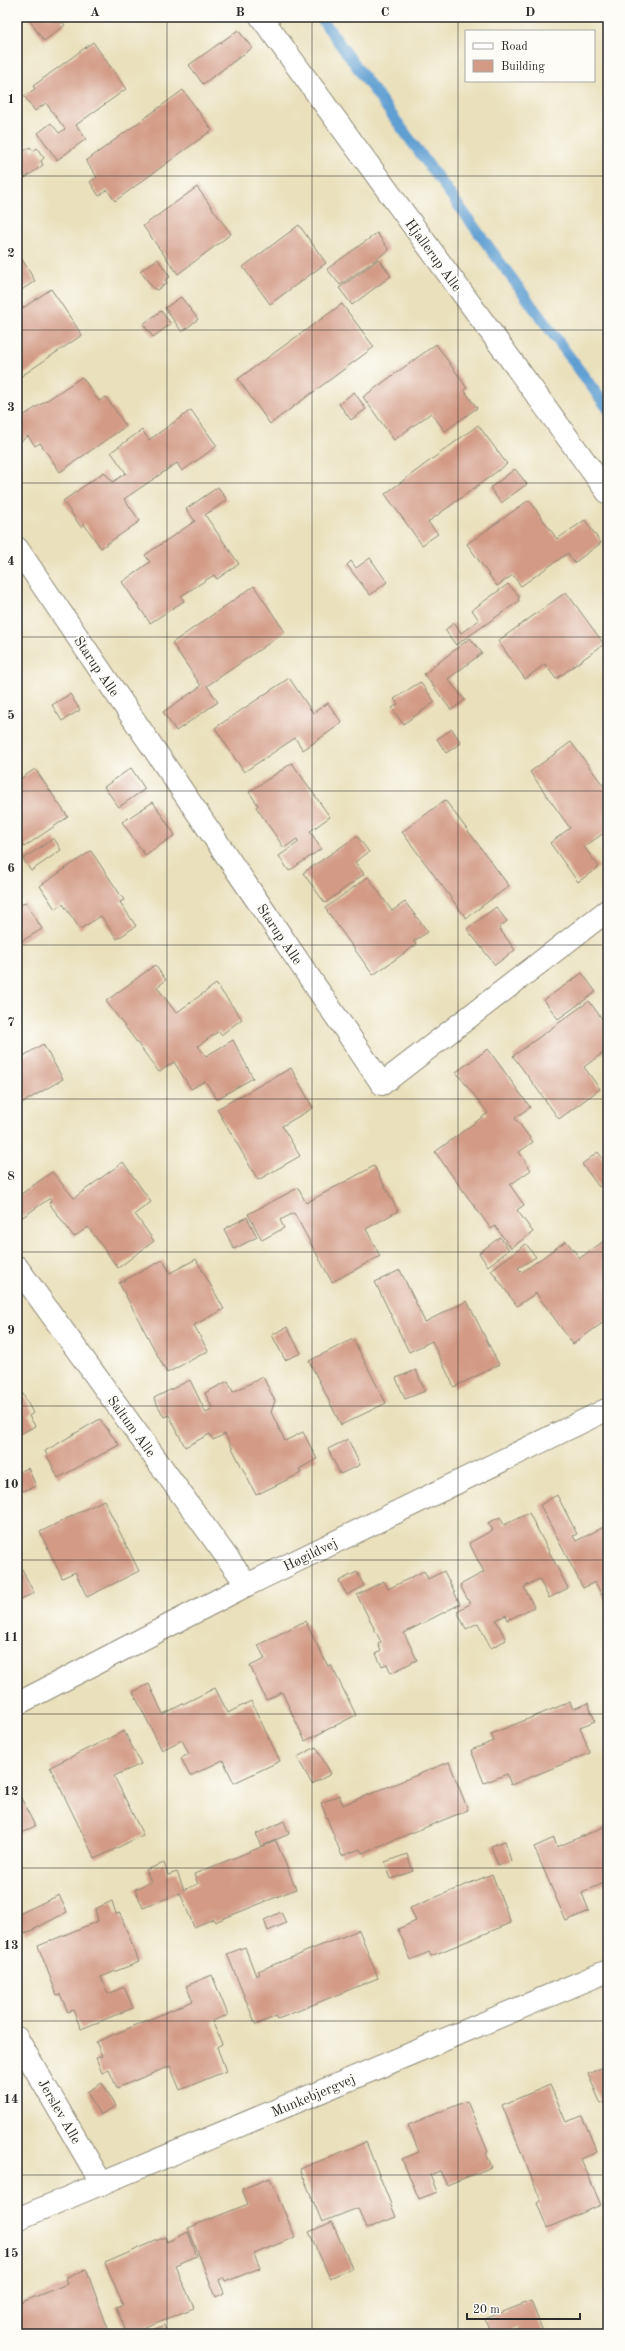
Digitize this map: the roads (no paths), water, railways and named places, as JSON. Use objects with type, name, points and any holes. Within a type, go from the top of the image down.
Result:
[{"type":"street","name":"Hjallerup Alle","points":[[261,17],[608,493]]},
{"type":"street","name":"Starup Alle","points":[[17,548],[382,1084],[608,910]]},
{"type":"street","name":"Saltum Alle","points":[[17,1267],[247,1584]]},
{"type":"street","name":"Høgildvej","points":[[17,1704],[247,1584],[606,1410]]},
{"type":"street","name":"Munkebjergvej","points":[[17,2219],[608,1971]]},
{"type":"street","name":"Jerslev Alle","points":[[17,2038],[102,2184]]},
{"type":"waterway","points":[[320,17],[608,409]]}]
